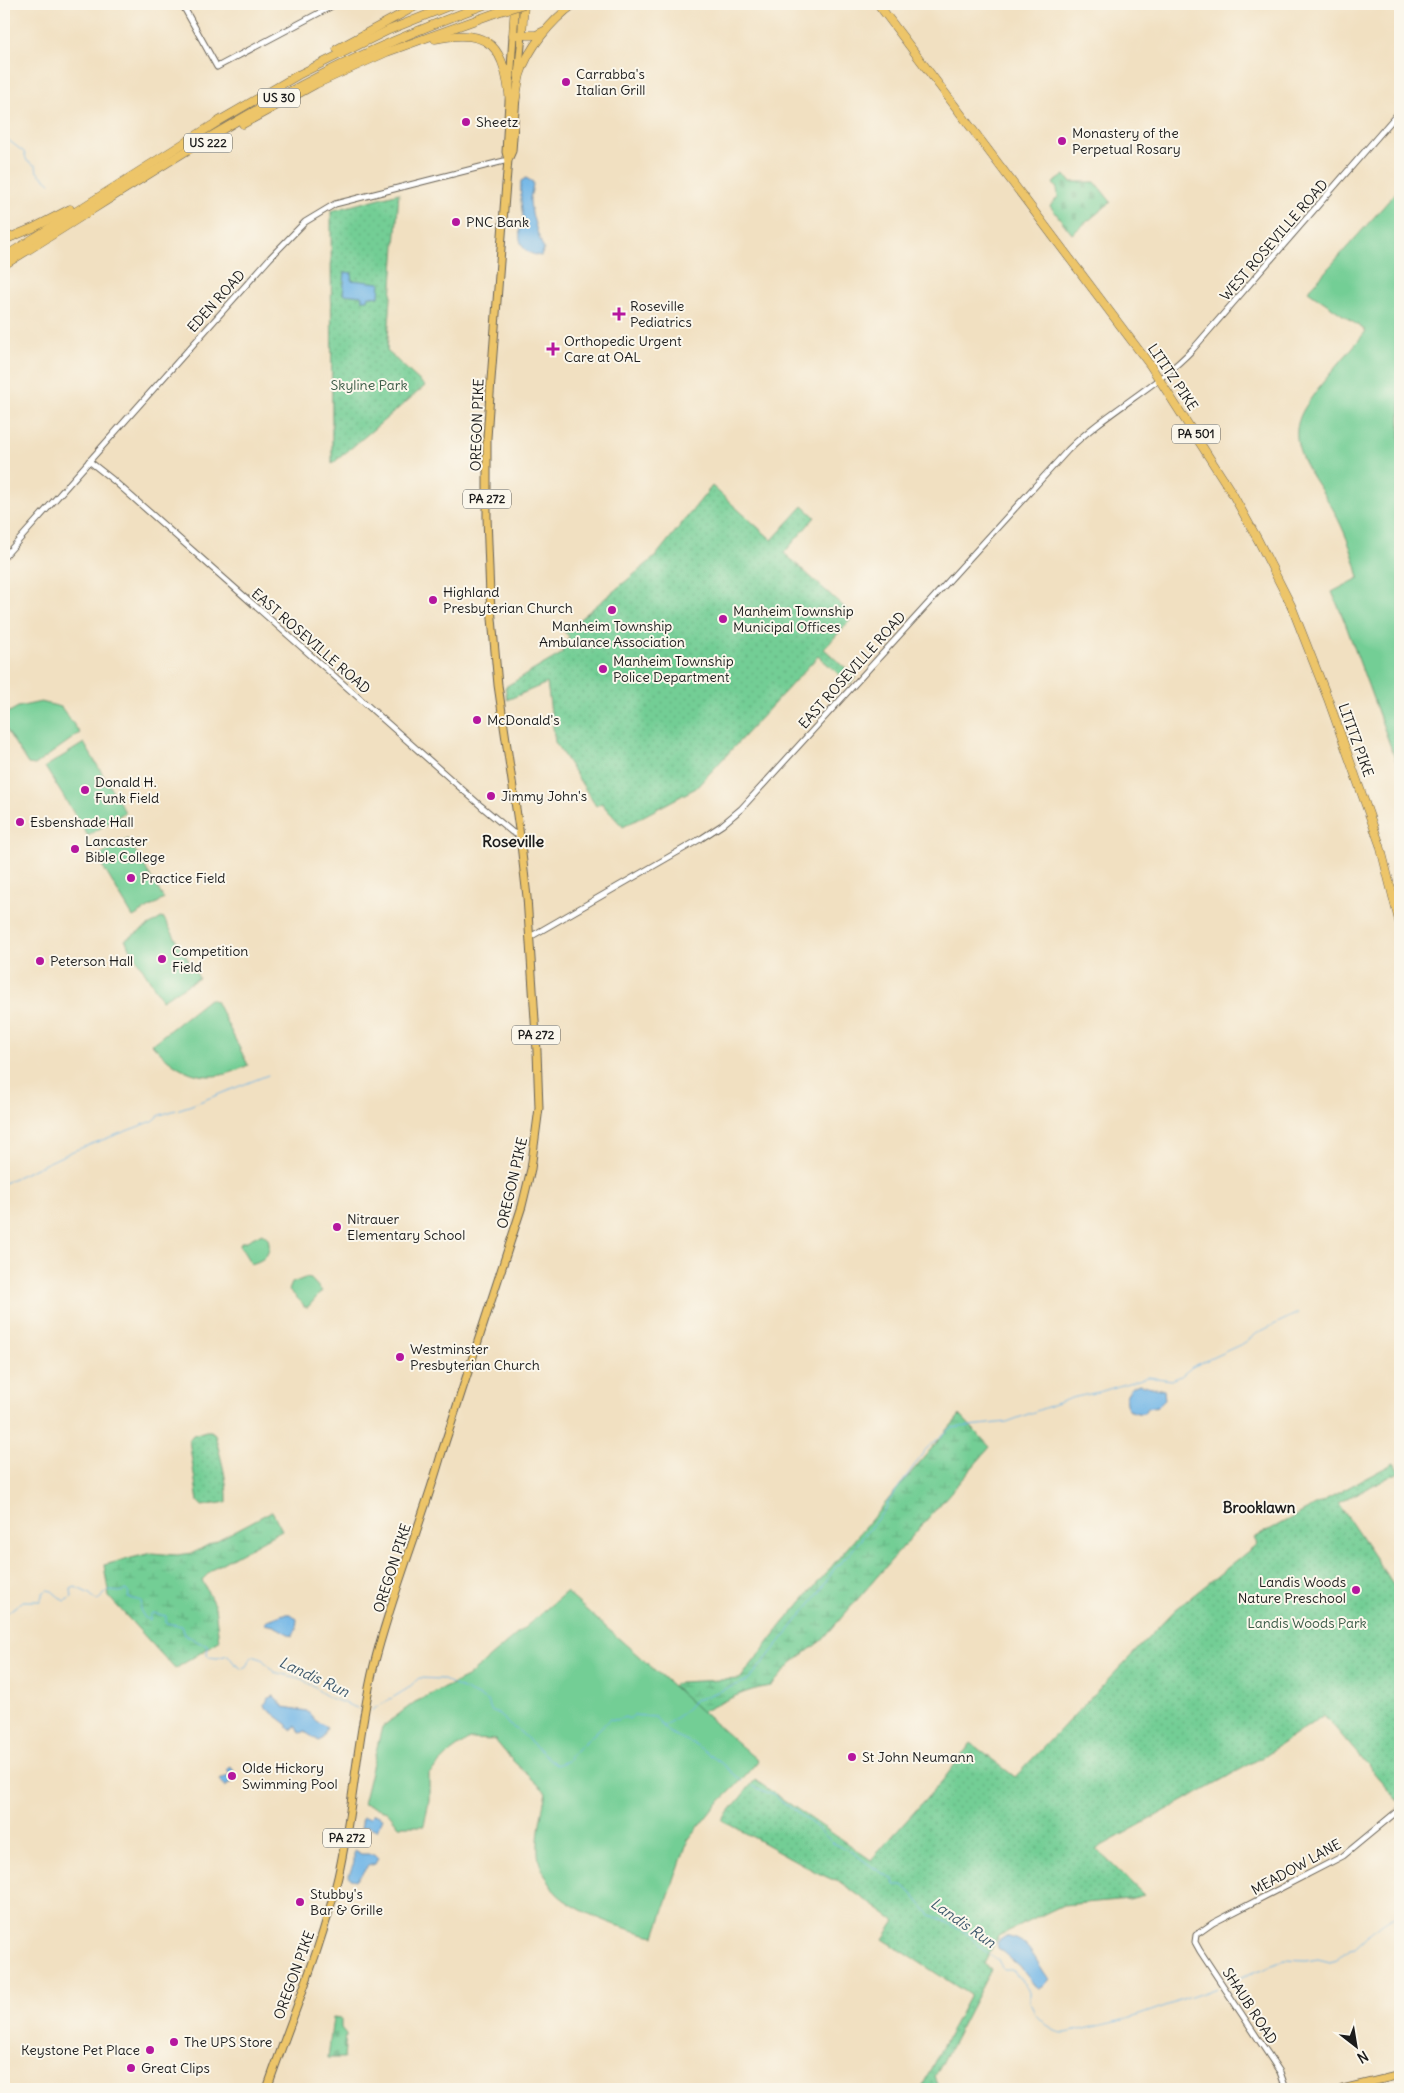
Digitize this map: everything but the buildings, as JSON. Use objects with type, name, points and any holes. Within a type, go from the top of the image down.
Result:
[{"type":"highway","points":[[298,75],[324,57],[420,4]]},
{"type":"highway","name":"US 30","points":[[4,258],[170,152],[298,75],[389,30],[454,4]]},
{"type":"highway","name":"US 30","points":[[4,266],[255,111],[385,44],[486,4]]},
{"type":"highway","name":"OREGON PIKE","points":[[513,35],[515,4]]},
{"type":"highway","name":"US 222","points":[[83,216],[192,152],[297,94],[387,52],[524,4]]},
{"type":"highway","name":"OREGON PIKE","points":[[522,35],[524,4]]},
{"type":"highway","points":[[513,101],[520,74],[527,59],[548,29],[574,4]]},
{"type":"highway","name":"LITITZ PIKE","points":[[878,4],[1040,216],[1160,378],[1232,493],[1291,605],[1328,699],[1371,818],[1400,925]]},
{"type":"highway","points":[[513,35],[541,33],[548,29]]},
{"type":"highway","points":[[387,52],[446,37],[469,36],[485,40],[496,49],[504,64],[513,101]]},
{"type":"highway","name":"US 222","points":[[4,240],[68,210],[170,152]]},
{"type":"main road","name":"OREGON PIKE","points":[[513,35],[513,101]]},
{"type":"main road","name":"OREGON PIKE","points":[[267,2089],[318,1947],[331,1904],[347,1836],[362,1727],[375,1664],[400,1580],[432,1489],[441,1455],[512,1239],[531,1169],[537,1131],[539,1089],[530,937],[520,836],[498,685],[490,596],[487,517],[489,405],[508,160],[506,152],[522,35]]},
{"type":"main road","points":[[1342,2089],[1400,2075]]},
{"type":"street","points":[[182,4],[217,67],[336,4]]},
{"type":"street","name":"WEST ROSEVILLE ROAD","points":[[1160,378],[1164,377],[1183,360],[1217,324],[1400,111]]},
{"type":"street","name":"EDEN ROAD","points":[[4,557],[270,258],[305,222],[328,207],[340,202],[508,160]]},
{"type":"street","name":"EAST ROSEVILLE ROAD","points":[[530,937],[702,838],[730,819],[760,789],[1068,450],[1085,434],[1160,378]]},
{"type":"street","name":"EAST ROSEVILLE ROAD","points":[[89,461],[113,480],[481,806],[512,832],[520,836]]},
{"type":"street","name":"MEADOW LANE","points":[[1196,1935],[1213,1924],[1343,1856],[1400,1808]]},
{"type":"street","name":"SHAUB ROAD","points":[[1196,1935],[1195,1942],[1200,1951],[1275,2064],[1286,2089]]},
{"type":"green space","points":[[1065,175],[1070,182],[1095,182],[1111,202],[1072,234],[1050,206],[1058,197],[1057,189],[1053,183]]},
{"type":"green space","points":[[1400,188],[1400,772],[1332,592],[1359,578],[1355,562],[1337,517],[1306,466],[1297,438],[1298,424],[1310,399],[1366,331],[1308,291]]},
{"type":"green space","name":"Skyline Park","points":[[399,193],[387,351],[425,386],[332,464],[331,211]]},
{"type":"green space","points":[[712,486],[772,540],[803,506],[815,517],[784,553],[854,616],[824,649],[856,677],[850,684],[818,656],[696,788],[623,827],[601,803],[596,806],[555,742],[547,683],[507,700],[505,687],[561,654],[569,636],[564,632],[654,558]]},
{"type":"green space","points":[[41,702],[61,707],[80,733],[35,765],[28,764],[4,726],[4,715],[18,707]]},
{"type":"green space","name":"Donald H. Funk Field","points":[[84,743],[125,812],[88,836],[45,767]]},
{"type":"green space","name":"Practice Field","points":[[128,839],[164,899],[133,917],[97,857]]},
{"type":"green space","name":"Competition Field","points":[[163,917],[199,978],[162,1000],[125,940]]},
{"type":"green space","points":[[209,999],[216,1001],[248,1065],[221,1075],[208,1076],[196,1074],[173,1064],[152,1044]]},
{"type":"green space","points":[[262,1233],[268,1238],[268,1252],[264,1258],[251,1264],[240,1246],[241,1242],[245,1242]]},
{"type":"green space","points":[[305,1278],[311,1279],[322,1291],[308,1307],[304,1307],[289,1290],[292,1283]]},
{"type":"green space","points":[[960,1415],[990,1447],[822,1640],[792,1663],[771,1686],[744,1693],[702,1712],[673,1686],[679,1682],[740,1679],[782,1625]]},
{"type":"green space","points":[[211,1431],[215,1434],[225,1476],[227,1502],[202,1506],[198,1502],[189,1440],[193,1435]]},
{"type":"green space","name":"Landis Woods Park","points":[[1394,1463],[1399,1472],[1338,1503],[1400,1595],[1400,1803],[1324,1715],[1261,1758],[1096,1849],[1144,1895],[1129,1899],[1063,1905],[998,1936],[984,1964],[991,1969],[935,2077],[940,2089],[920,2089],[970,1995],[883,1939],[895,1921],[837,1880],[816,1872],[722,1820],[755,1780],[871,1860],[943,1780],[971,1743],[1015,1777],[1175,1610],[1257,1544],[1254,1538]]},
{"type":"green space","points":[[272,1511],[282,1530],[215,1567],[202,1580],[215,1607],[219,1641],[175,1669],[109,1597],[104,1565],[151,1553],[177,1555],[193,1553]]},
{"type":"green space","points":[[566,1592],[758,1761],[715,1806],[688,1840],[655,1936],[618,1926],[590,1914],[577,1908],[555,1892],[543,1871],[538,1856],[539,1828],[546,1792],[511,1759],[495,1740],[469,1739],[451,1752],[429,1774],[429,1800],[424,1826],[399,1826],[387,1811],[363,1804],[382,1727],[415,1702],[467,1677]]},
{"type":"green space","points":[[333,2017],[341,2018],[341,2028],[346,2034],[344,2058],[328,2058]]},
{"type":"water","points":[[526,178],[533,182],[530,202],[544,249],[541,256],[526,251],[520,239],[520,227],[523,219],[521,181]]},
{"type":"water","points":[[345,272],[352,273],[351,280],[380,283],[379,297],[369,296],[368,300],[362,300],[362,296],[343,294]]},
{"type":"water","points":[[1139,1384],[1164,1390],[1165,1400],[1158,1406],[1147,1408],[1144,1413],[1131,1411],[1127,1407],[1126,1397],[1133,1387]]},
{"type":"water","points":[[284,1614],[291,1614],[297,1619],[296,1630],[292,1636],[274,1626],[264,1624],[268,1620]]},
{"type":"water","points":[[274,1696],[284,1707],[307,1711],[316,1721],[327,1727],[323,1738],[319,1741],[305,1732],[299,1733],[296,1726],[291,1730],[288,1728],[288,1725],[267,1709],[265,1705],[268,1698]]},
{"type":"water","name":"Olde Hickory Swimming Pool","points":[[231,1766],[238,1779],[224,1787],[220,1780],[230,1774],[227,1769]]},
{"type":"water","points":[[374,1814],[382,1818],[377,1830],[367,1826],[361,1829],[363,1817],[370,1818]]},
{"type":"water","points":[[354,1850],[361,1854],[374,1854],[378,1858],[375,1864],[368,1866],[356,1880],[351,1879],[349,1875],[354,1862]]},
{"type":"water","points":[[1006,1936],[1022,1943],[1031,1952],[1049,1979],[1042,1987],[1035,1986],[1020,1967],[998,1948],[997,1942]]},
{"type":"waterway","points":[[4,137],[24,152],[27,161],[36,166],[37,172],[50,183]]},
{"type":"waterway","points":[[4,1183],[73,1151],[153,1121],[160,1115],[189,1106],[268,1075]]},
{"type":"waterway","points":[[664,1726],[684,1712],[694,1701],[749,1680],[819,1593],[834,1569],[849,1554],[887,1507],[888,1502],[926,1449],[951,1428],[1007,1422],[1071,1398],[1099,1392],[1148,1377],[1172,1380],[1181,1376],[1192,1367],[1244,1343],[1259,1332],[1298,1313]]},
{"type":"waterway","name":"Landis Run","points":[[4,1615],[23,1601],[40,1601],[43,1593],[47,1590],[52,1591],[64,1601],[72,1597],[71,1589],[75,1587],[98,1600],[108,1591],[120,1592],[126,1590],[129,1594],[128,1598],[142,1601],[140,1610],[145,1618],[150,1620],[150,1615],[153,1613],[166,1616],[166,1623],[182,1626],[185,1635],[206,1644],[209,1657],[217,1658],[228,1655],[242,1669],[245,1668],[252,1656],[262,1659],[274,1672],[302,1679],[328,1697],[357,1708]]},
{"type":"waterway","name":"Landis Run","points":[[372,1710],[407,1689],[419,1678],[442,1679],[488,1701],[491,1710],[500,1714],[509,1725],[519,1731],[556,1765],[568,1761],[571,1755],[610,1719],[617,1720],[625,1717],[629,1719],[634,1715],[655,1717],[668,1732],[696,1745],[742,1781]]},
{"type":"waterway","name":"Landis Run","points":[[753,1786],[775,1796],[814,1825],[833,1843],[852,1852],[893,1879],[894,1885],[903,1885],[930,1915],[969,1935],[981,1948],[998,1960],[1003,1969],[1012,1969],[1030,1992],[1030,2002],[1034,2013],[1044,2024],[1057,2032],[1066,2033],[1128,2019],[1217,1988]]},
{"type":"waterway","name":"Landis Run","points":[[1229,1982],[1284,1960],[1306,1961],[1318,1959],[1330,1962],[1337,1960],[1350,1949],[1355,1948],[1387,1920],[1400,1913]]},
{"type":"place","name":"Carrabba's Italian Grill","points":[[566,82]]},
{"type":"place","name":"Sheetz","points":[[466,122]]},
{"type":"place","name":"Monastery of the Perpetual Rosary","points":[[1062,141]]},
{"type":"place","name":"PNC Bank","points":[[456,222]]},
{"type":"place","name":"Roseville Pediatrics","points":[[619,314]]},
{"type":"place","name":"Orthopedic Urgent Care at OAL","points":[[553,349]]},
{"type":"place","name":"Highland Presbyterian Church","points":[[433,600]]},
{"type":"place","name":"Manheim Township Ambulance Association","points":[[612,610]]},
{"type":"place","name":"Manheim Township Municipal Offices","points":[[723,619]]},
{"type":"place","name":"Manheim Township Police Department","points":[[603,669]]},
{"type":"place","name":"McDonald's","points":[[477,720]]},
{"type":"place","name":"Donald H. Funk Field","points":[[85,790]]},
{"type":"place","name":"Jimmy John's","points":[[491,796]]},
{"type":"place","name":"Esbenshade Hall","points":[[20,822]]},
{"type":"place","name":"Lancaster Bible College","points":[[75,849]]},
{"type":"place","name":"Practice Field","points":[[131,878]]},
{"type":"place","name":"Competition Field","points":[[162,959]]},
{"type":"place","name":"Peterson Hall","points":[[40,961]]},
{"type":"place","name":"Nitrauer Elementary School","points":[[337,1227]]},
{"type":"place","name":"Westminster Presbyterian Church","points":[[400,1357]]},
{"type":"place","name":"Landis Woods Nature Preschool","points":[[1356,1590]]},
{"type":"place","name":"St John Neumann","points":[[852,1757]]},
{"type":"place","name":"Olde Hickory Swimming Pool","points":[[232,1776]]},
{"type":"place","name":"Stubby's Bar & Grille","points":[[300,1902]]},
{"type":"place","name":"The UPS Store","points":[[174,2042]]},
{"type":"place","name":"Keystone Pet Place","points":[[150,2050]]},
{"type":"place","name":"Great Clips","points":[[131,2068]]},
{"type":"district","name":"Roseville","points":[[513,841]]},
{"type":"district","name":"Brooklawn","points":[[1259,1508]]}]
